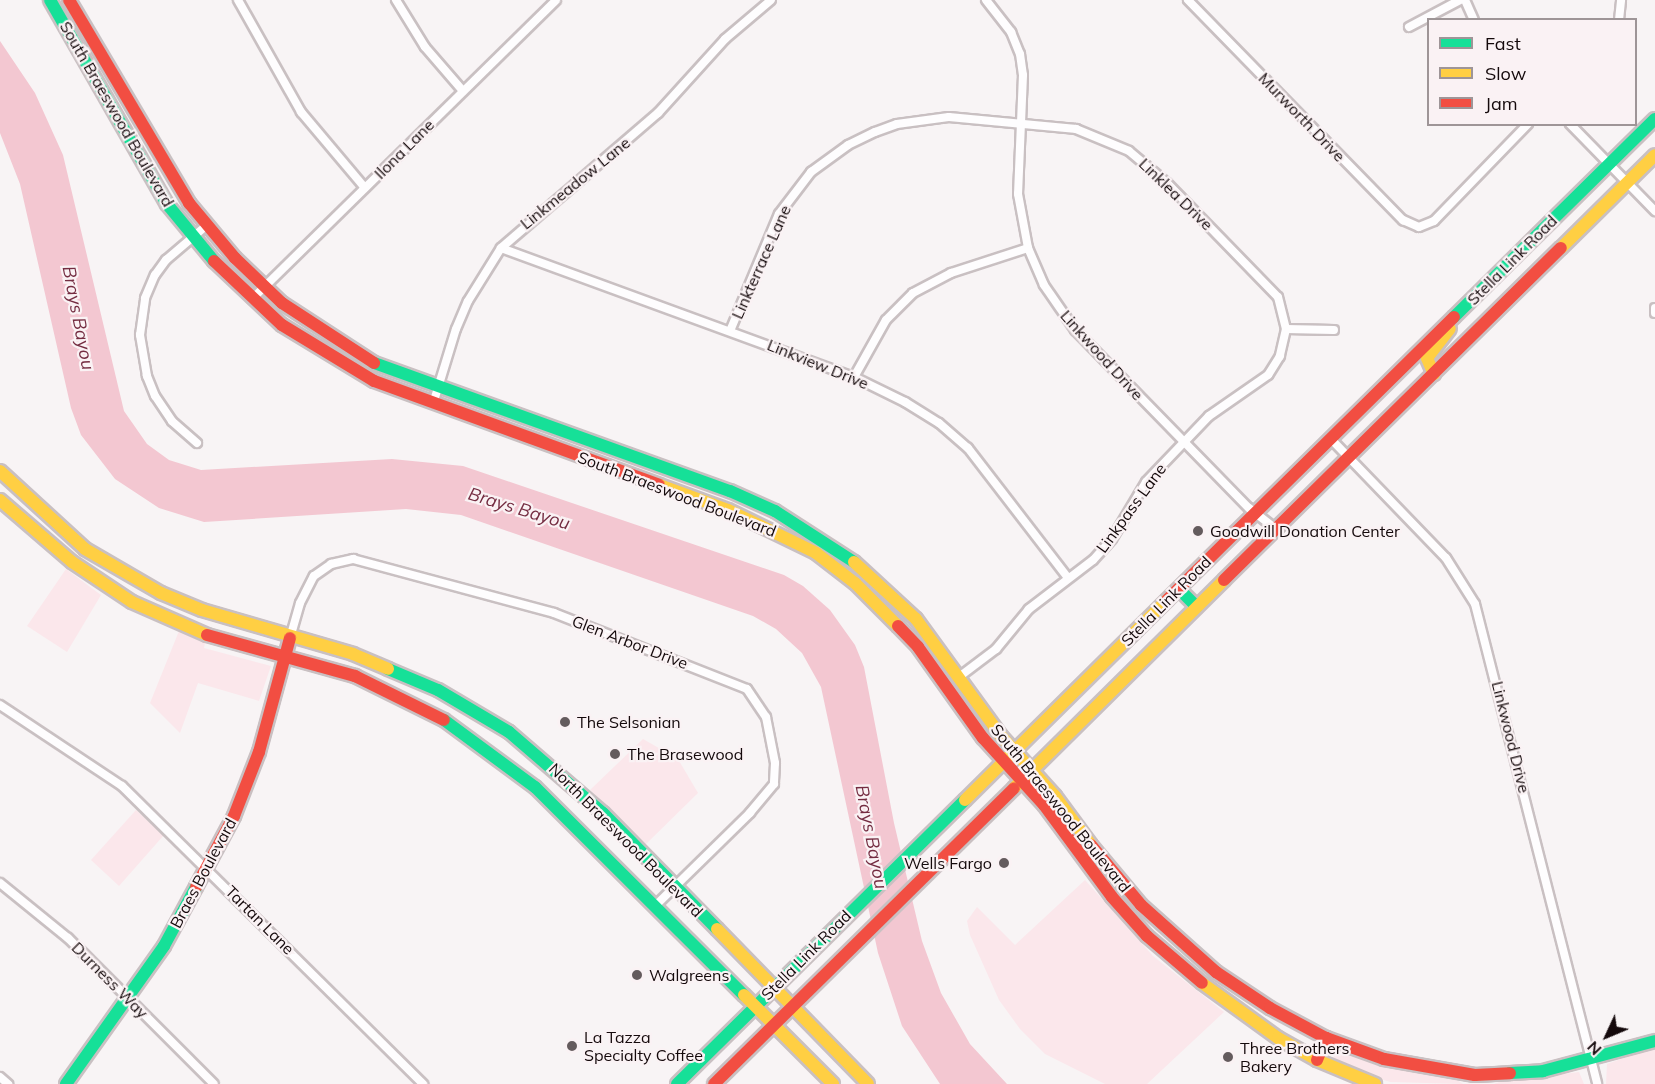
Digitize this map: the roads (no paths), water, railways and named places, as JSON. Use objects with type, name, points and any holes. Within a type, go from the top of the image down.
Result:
[{"type":"main road","name":"South Braeswood Boulevard","points":[[50,0],[167,204],[193,237],[252,298],[282,325],[338,362],[374,381],[728,510],[816,553],[855,583],[918,647],[1003,762],[1044,805],[1134,922],[1179,964],[1264,1028],[1317,1060],[1375,1084]]},
{"type":"main road","name":"South Braeswood Boulevard","points":[[69,0],[173,180],[206,226],[264,287],[318,330],[370,362],[730,491],[775,511],[836,548],[886,588],[937,644],[1014,751],[1142,906],[1191,952],[1270,1008],[1326,1038],[1413,1067],[1475,1079],[1543,1071],[1593,1060],[1655,1041]]},
{"type":"main road","name":"Stella Link Road","points":[[677,1084],[848,912],[1655,119]]},
{"type":"main road","name":"Stella Link Road","points":[[714,1084],[1655,155]]},
{"type":"main road","points":[[1434,374],[1428,367],[1427,358],[1464,308]]},
{"type":"main road","name":"North Braeswood Boulevard","points":[[0,471],[83,547],[161,593],[202,610],[290,638],[353,654],[458,701],[509,732],[555,768],[868,1084]]},
{"type":"main road","name":"North Braeswood Boulevard","points":[[0,500],[72,562],[124,597],[170,620],[210,636],[355,676],[457,726],[535,787],[833,1084]]},
{"type":"main road","points":[[72,562],[83,547]]},
{"type":"main road","points":[[1179,589],[1197,607]]},
{"type":"main road","name":"Braes Boulevard","points":[[66,1084],[130,999],[164,946],[234,816],[259,752],[290,638]]},
{"type":"main road","points":[[457,726],[458,701]]},
{"type":"main road","points":[[1081,856],[1094,850]]},
{"type":"main road","points":[[1179,964],[1191,952]]},
{"type":"main road","points":[[1317,1060],[1326,1038]]},
{"type":"street","points":[[238,0],[301,112],[365,188]]},
{"type":"street","points":[[396,0],[426,47],[463,91]]},
{"type":"street","name":"Ilona Lane","points":[[252,298],[556,0]]},
{"type":"street","name":"Linkmeadow Lane","points":[[433,404],[468,301],[501,248],[658,113],[725,39],[771,0]]},
{"type":"street","name":"Linkwood Drive","points":[[986,0],[1011,32],[1020,54],[1023,75],[1018,194],[1028,248],[1044,285],[1064,317],[1183,442],[1255,513],[1276,529]]},
{"type":"street","name":"Murworth Drive","points":[[1189,0],[1403,220],[1419,227],[1434,221],[1526,126]]},
{"type":"street","points":[[1409,27],[1460,0]]},
{"type":"street","points":[[1465,0],[1473,18]]},
{"type":"street","points":[[1619,18],[1621,0]]},
{"type":"street","name":"Linkterrace Lane","points":[[730,331],[779,214],[794,190],[831,157],[897,124],[949,117],[1020,123]]},
{"type":"street","name":"Linklea Drive","points":[[1020,123],[1095,134],[1146,163],[1271,288],[1283,309],[1286,329]]},
{"type":"street","points":[[1572,126],[1655,211]]},
{"type":"street","points":[[197,443],[172,421],[155,396],[147,376],[140,335],[145,298],[155,275],[166,260],[206,226]]},
{"type":"street","name":"Linkview Drive","points":[[501,248],[854,377],[922,412],[962,441],[1068,578]]},
{"type":"street","points":[[854,377],[886,320],[913,293],[951,273],[1028,248]]},
{"type":"street","points":[[1286,329],[1334,330]]},
{"type":"street","name":"Linkpass Lane","points":[[959,677],[996,649],[1029,609],[1093,560],[1112,539],[1146,482],[1183,442],[1221,405],[1268,375],[1280,356],[1286,329]]},
{"type":"street","name":"Linkwood Drive","points":[[1331,439],[1446,558],[1475,604],[1593,1060],[1597,1084]]},
{"type":"street","name":"Glen Arbor Drive","points":[[290,638],[300,603],[314,576],[331,564],[353,559],[554,614],[747,689],[766,717],[775,763],[774,784],[656,906]]},
{"type":"street","name":"Tartan Lane","points":[[0,705],[122,786],[207,867],[423,1084]]},
{"type":"street","name":"Durness Way","points":[[0,883],[68,938],[214,1084]]},
{"type":"street","points":[[0,1077],[8,1084]]},
{"type":"water","name":"Brays Bayou","points":[[0,41],[35,93],[63,155],[124,411],[147,444],[169,460],[201,470],[392,459],[463,466],[784,575],[803,586],[830,610],[855,645],[864,667],[894,823],[922,941],[941,993],[970,1044],[1007,1084],[940,1084],[902,1026],[878,953],[821,687],[802,653],[776,629],[753,616],[461,515],[406,509],[204,522],[159,508],[115,479],[81,435],[71,408],[20,184],[0,133]]},
{"type":"place","name":"Goodwill Donation Center","points":[[1198,531]]},
{"type":"place","name":"The Selsonian","points":[[565,722]]},
{"type":"place","name":"The Brasewood","points":[[615,754]]},
{"type":"place","name":"Wells Fargo","points":[[1004,863]]},
{"type":"place","name":"Walgreens","points":[[637,975]]},
{"type":"place","name":"La Tazza Specialty Coffee","points":[[572,1046]]},
{"type":"place","name":"Three Brothers Bakery","points":[[1228,1057]]}]
